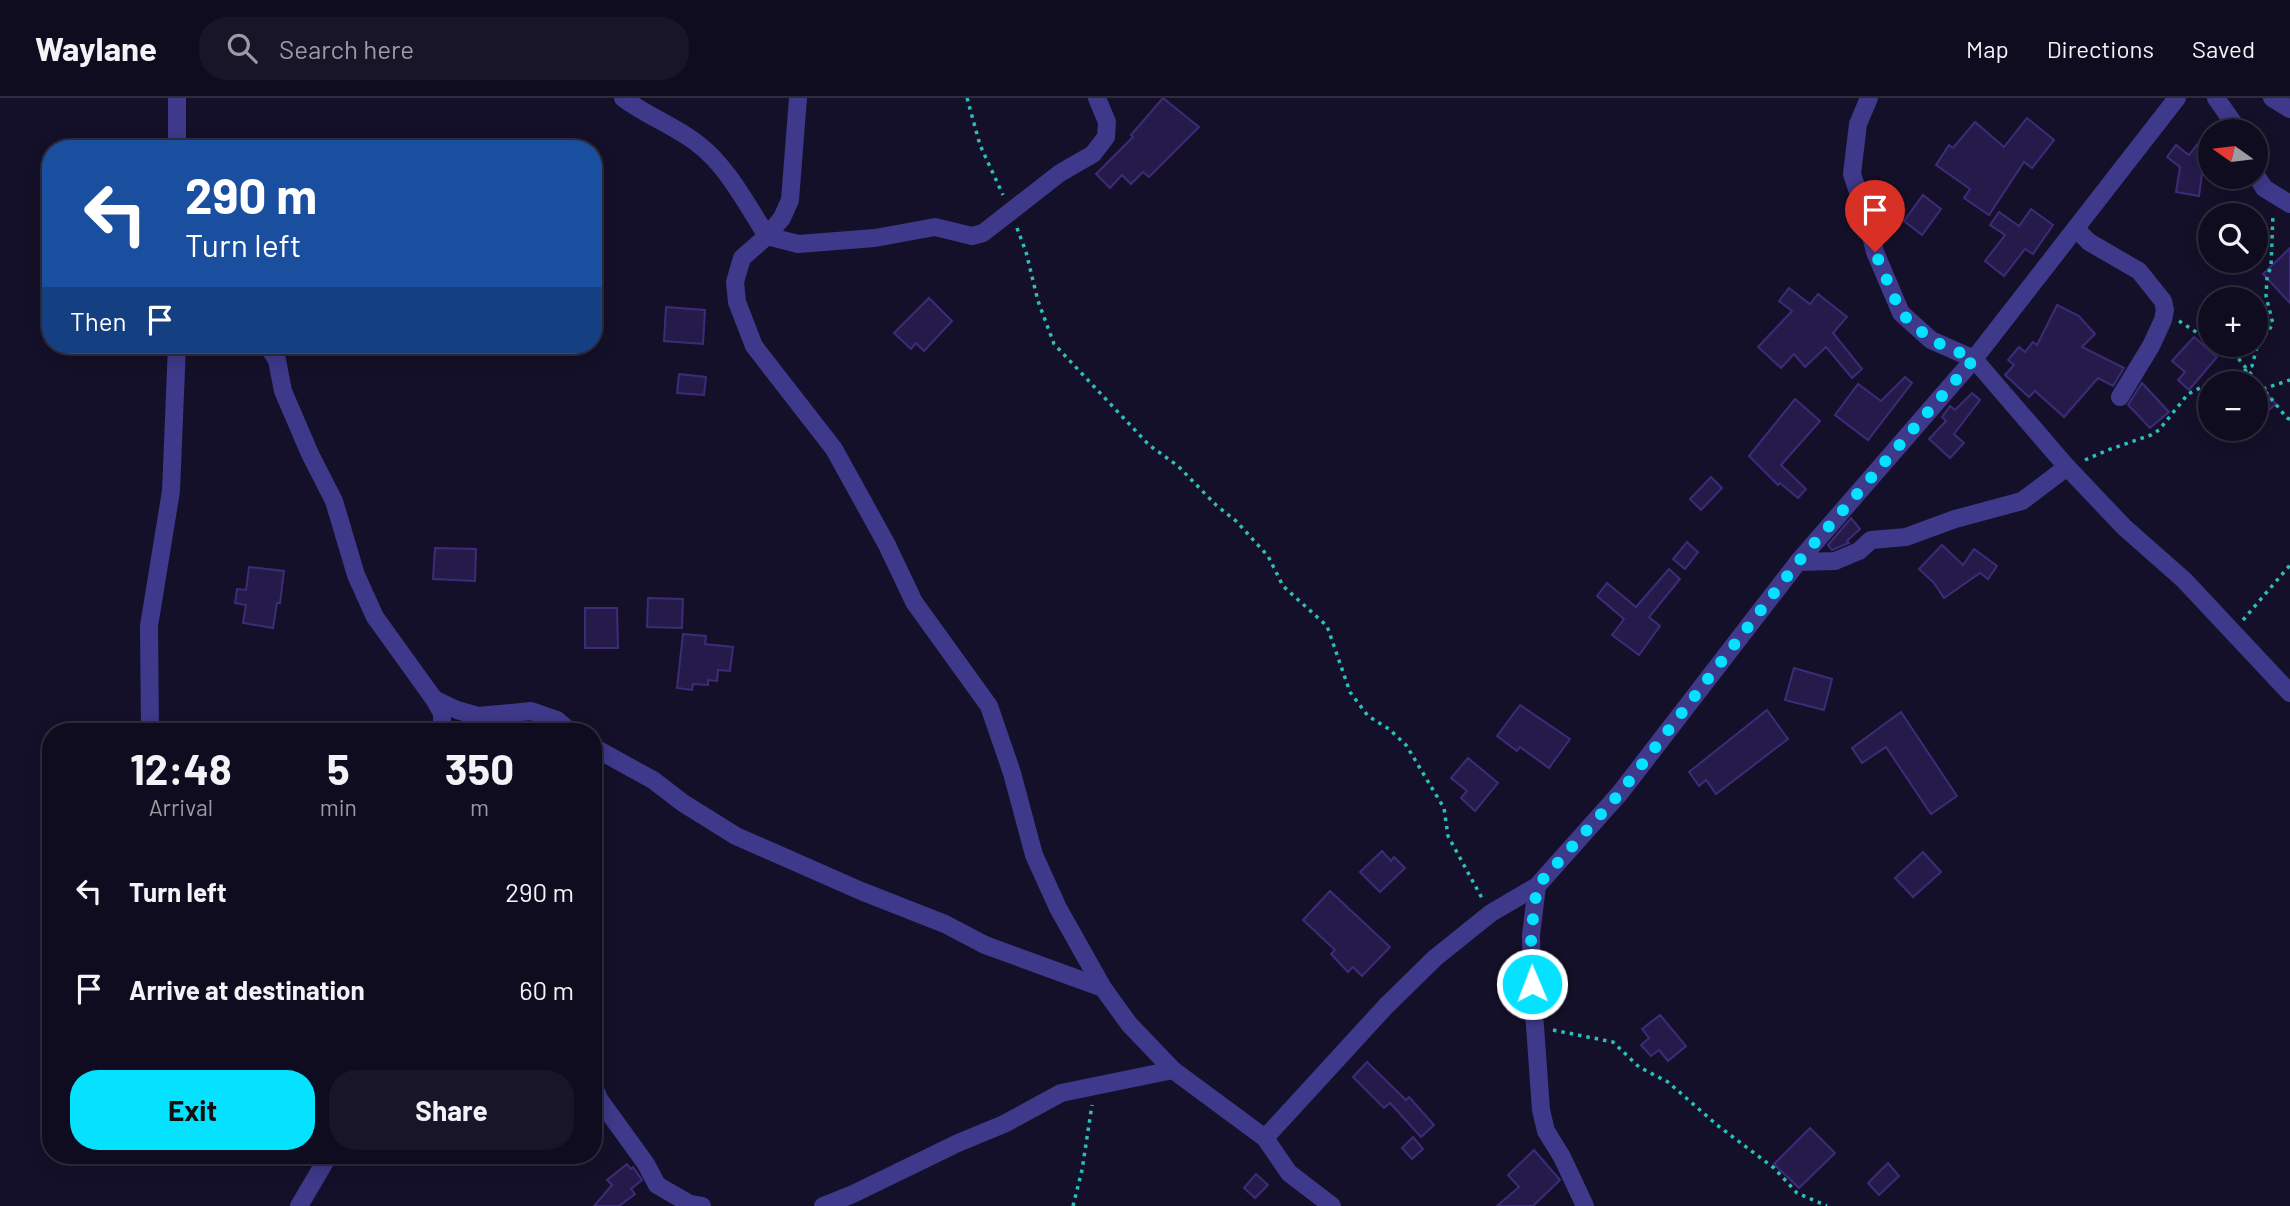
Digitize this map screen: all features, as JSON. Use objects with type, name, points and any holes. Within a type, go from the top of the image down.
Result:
[{"type":"street","points":[[177,98],[177,140]]},
{"type":"street","points":[[623,98],[641,112],[698,144],[726,173],[767,236],[798,244],[875,238],[935,227],[972,236],[983,233],[1060,173],[1093,154],[1106,137],[1107,121],[1097,98]]},
{"type":"street","points":[[798,98],[790,200],[782,218],[767,236],[742,258],[735,282],[737,302],[754,346],[834,449],[887,545],[914,602],[989,706],[1013,774],[1034,855],[1058,908],[1103,988],[1129,1024],[1173,1070],[1265,1138],[1289,1173],[1332,1206]]},
{"type":"street","points":[[1869,98],[1858,124],[1852,174],[1854,186],[1867,216],[1875,252],[1901,313],[1931,340],[1974,359],[2067,467],[2124,527],[2184,580],[2290,693]]},
{"type":"street","points":[[1265,1138],[1386,1006],[1435,958],[1492,914],[1537,886],[1620,793],[1798,562],[1974,359],[2177,98]]},
{"type":"street","points":[[2216,98],[2231,119]]},
{"type":"street","points":[[2272,98],[2290,109]]},
{"type":"street","points":[[2268,189],[2290,204]]},
{"type":"street","points":[[2076,229],[2089,242],[2139,271],[2163,301],[2163,320],[2151,346],[2120,397]]},
{"type":"street","points":[[149,723],[149,626],[171,491],[177,354]]},
{"type":"street","points":[[273,354],[283,391],[334,501],[356,575],[375,617],[434,699],[442,713],[442,723]]},
{"type":"street","points":[[1798,562],[1835,561],[1859,551],[1871,540],[1906,537],[1955,519],[2022,501],[2067,467]]},
{"type":"street","points":[[434,699],[478,716],[531,711],[560,723]]},
{"type":"street","points":[[602,752],[653,780],[683,803],[736,836],[861,891],[945,924],[985,945],[1103,988]]},
{"type":"street","points":[[1537,886],[1531,935],[1541,1110],[1546,1131],[1562,1157],[1579,1203]]},
{"type":"street","points":[[823,1206],[1004,1124],[1061,1093],[1173,1070]]},
{"type":"street","points":[[602,1104],[646,1164],[657,1185],[690,1204],[702,1206]]},
{"type":"street","points":[[299,1206],[324,1164]]},
{"type":"path","points":[[967,98],[980,145],[1026,252],[1038,302],[1054,344],[1149,445],[1178,466],[1216,505],[1236,521],[1268,556],[1283,586],[1327,626],[1350,692],[1368,716],[1389,729],[1406,745],[1444,808],[1448,836],[1492,914]]},
{"type":"path","points":[[2067,467],[2151,435],[2159,430],[2188,394],[2228,374],[2247,370],[2252,366],[2258,347],[2273,324],[2266,296],[2271,266],[2274,194]]},
{"type":"path","points":[[2165,310],[2198,334]]},
{"type":"path","points":[[2236,357],[2247,370]]},
{"type":"path","points":[[2268,387],[2290,380]]},
{"type":"path","points":[[2268,395],[2290,419]]},
{"type":"path","points":[[2232,632],[2290,565]]},
{"type":"path","points":[[1535,1026],[1613,1042],[1639,1068],[1668,1082],[1717,1125],[1774,1168],[1797,1193],[1827,1206]]},
{"type":"path","points":[[1073,1206],[1082,1170],[1095,1086]]},
{"type":"building","points":[[1163,98],[1199,127],[1149,177],[1143,172],[1131,184],[1122,175],[1110,188],[1096,174],[1133,137],[1131,135]]},
{"type":"building","points":[[2027,118],[2054,140],[2032,168],[2024,162],[1989,215],[1964,198],[1970,189],[1936,165],[1949,145],[1953,148],[1975,122],[2004,147]]},
{"type":"building","points":[[2198,143],[2199,196],[2176,192],[2180,167],[2167,157],[2176,145],[2189,155]]},
{"type":"building","points":[[1923,195],[1941,209],[1922,235],[1904,221]]},
{"type":"building","points":[[2031,209],[2053,225],[2033,254],[2025,249],[2004,276],[1985,261],[2005,235],[1990,225],[1999,212],[2019,226]]},
{"type":"building","points":[[2290,248],[2290,303],[2263,274],[2268,273],[2268,269]]},
{"type":"building","points":[[1789,288],[1810,304],[1818,294],[1847,317],[1833,333],[1862,369],[1852,378],[1826,347],[1805,367],[1794,354],[1781,368],[1758,347],[1792,311],[1779,301]]},
{"type":"building","points":[[929,298],[952,321],[924,351],[916,343],[911,349],[894,333]]},
{"type":"building","points":[[2057,305],[2079,316],[2095,334],[2082,347],[2124,368],[2113,386],[2098,378],[2064,417],[2035,391],[2029,397],[2005,375],[2014,365],[2008,360],[2019,347],[2025,352],[2033,342],[2037,345]]},
{"type":"building","points":[[666,307],[705,310],[703,344],[664,341]]},
{"type":"building","points":[[2194,337],[2198,340],[2198,357],[2217,357],[2205,371],[2198,371],[2198,379],[2189,390],[2178,380],[2185,372],[2172,361]]},
{"type":"building","points":[[679,374],[706,377],[704,395],[677,393]]},
{"type":"building","points":[[1905,377],[1912,383],[1868,440],[1835,415],[1858,384],[1881,401]]},
{"type":"building","points":[[2142,383],[2169,412],[2150,428],[2128,405]]},
{"type":"building","points":[[1972,393],[1980,400],[1954,434],[1964,443],[1950,458],[1929,439],[1946,421],[1942,417],[1950,406],[1955,410]]},
{"type":"building","points":[[2268,395],[2276,404],[2268,411]]},
{"type":"building","points":[[1795,399],[1820,421],[1781,465],[1806,489],[1798,498],[1780,483],[1778,485],[1749,456]]},
{"type":"building","points":[[1711,477],[1722,488],[1701,510],[1690,499]]},
{"type":"building","points":[[1851,518],[1860,529],[1847,541],[1849,543],[1832,550],[1828,545]]},
{"type":"building","points":[[1687,542],[1698,552],[1685,569],[1673,559]]},
{"type":"building","points":[[1942,545],[1963,565],[1974,549],[1997,566],[1988,579],[1980,573],[1944,598],[1934,583],[1919,569]]},
{"type":"building","points":[[435,548],[476,549],[475,581],[433,579]]},
{"type":"building","points":[[249,567],[284,571],[280,603],[277,603],[273,628],[243,623],[246,605],[235,603],[237,589],[246,590]]},
{"type":"building","points":[[1669,569],[1680,579],[1649,617],[1660,626],[1639,655],[1612,635],[1624,619],[1597,596],[1607,583],[1636,607]]},
{"type":"building","points":[[648,598],[683,599],[682,628],[647,627]]},
{"type":"building","points":[[585,608],[617,608],[618,648],[585,648]]},
{"type":"building","points":[[683,634],[706,636],[705,644],[733,647],[730,671],[718,670],[717,681],[708,680],[708,685],[693,684],[692,690],[677,688]]},
{"type":"building","points":[[1794,668],[1832,679],[1824,710],[1785,700]]},
{"type":"building","points":[[1520,705],[1570,739],[1549,768],[1520,747],[1517,751],[1497,736]]},
{"type":"building","points":[[1767,710],[1788,739],[1716,794],[1706,780],[1699,786],[1689,772]]},
{"type":"building","points":[[1901,712],[1957,796],[1931,814],[1886,747],[1862,763],[1852,748]]},
{"type":"building","points":[[1468,758],[1498,783],[1475,811],[1461,798],[1467,791],[1451,778]]},
{"type":"building","points":[[1382,851],[1391,861],[1394,857],[1405,868],[1380,892],[1360,872]]},
{"type":"building","points":[[1923,852],[1941,872],[1913,897],[1895,878]]},
{"type":"building","points":[[1330,891],[1390,947],[1362,976],[1353,967],[1348,972],[1331,954],[1335,950],[1303,920]]},
{"type":"building","points":[[1660,1015],[1686,1046],[1668,1061],[1659,1050],[1651,1056],[1641,1045],[1649,1038],[1642,1029]]},
{"type":"building","points":[[1367,1062],[1406,1100],[1409,1097],[1434,1125],[1421,1137],[1390,1103],[1384,1108],[1353,1077]]},
{"type":"building","points":[[1810,1128],[1835,1153],[1799,1188],[1774,1164]]},
{"type":"building","points":[[1413,1137],[1423,1149],[1412,1159],[1402,1148]]},
{"type":"building","points":[[1534,1150],[1560,1180],[1533,1206],[1497,1206],[1519,1187],[1508,1175]]},
{"type":"building","points":[[1888,1163],[1899,1176],[1879,1195],[1868,1183]]},
{"type":"building","points":[[627,1164],[631,1169],[633,1167],[642,1180],[631,1189],[635,1194],[619,1206],[594,1206],[612,1185],[607,1180]]},
{"type":"building","points":[[1256,1174],[1268,1185],[1255,1198],[1244,1188]]},
{"type":"route","points":[[1532,984],[1531,935],[1537,886],[1620,793],[1798,562],[1974,359],[1931,340],[1901,313],[1875,252]]}]
